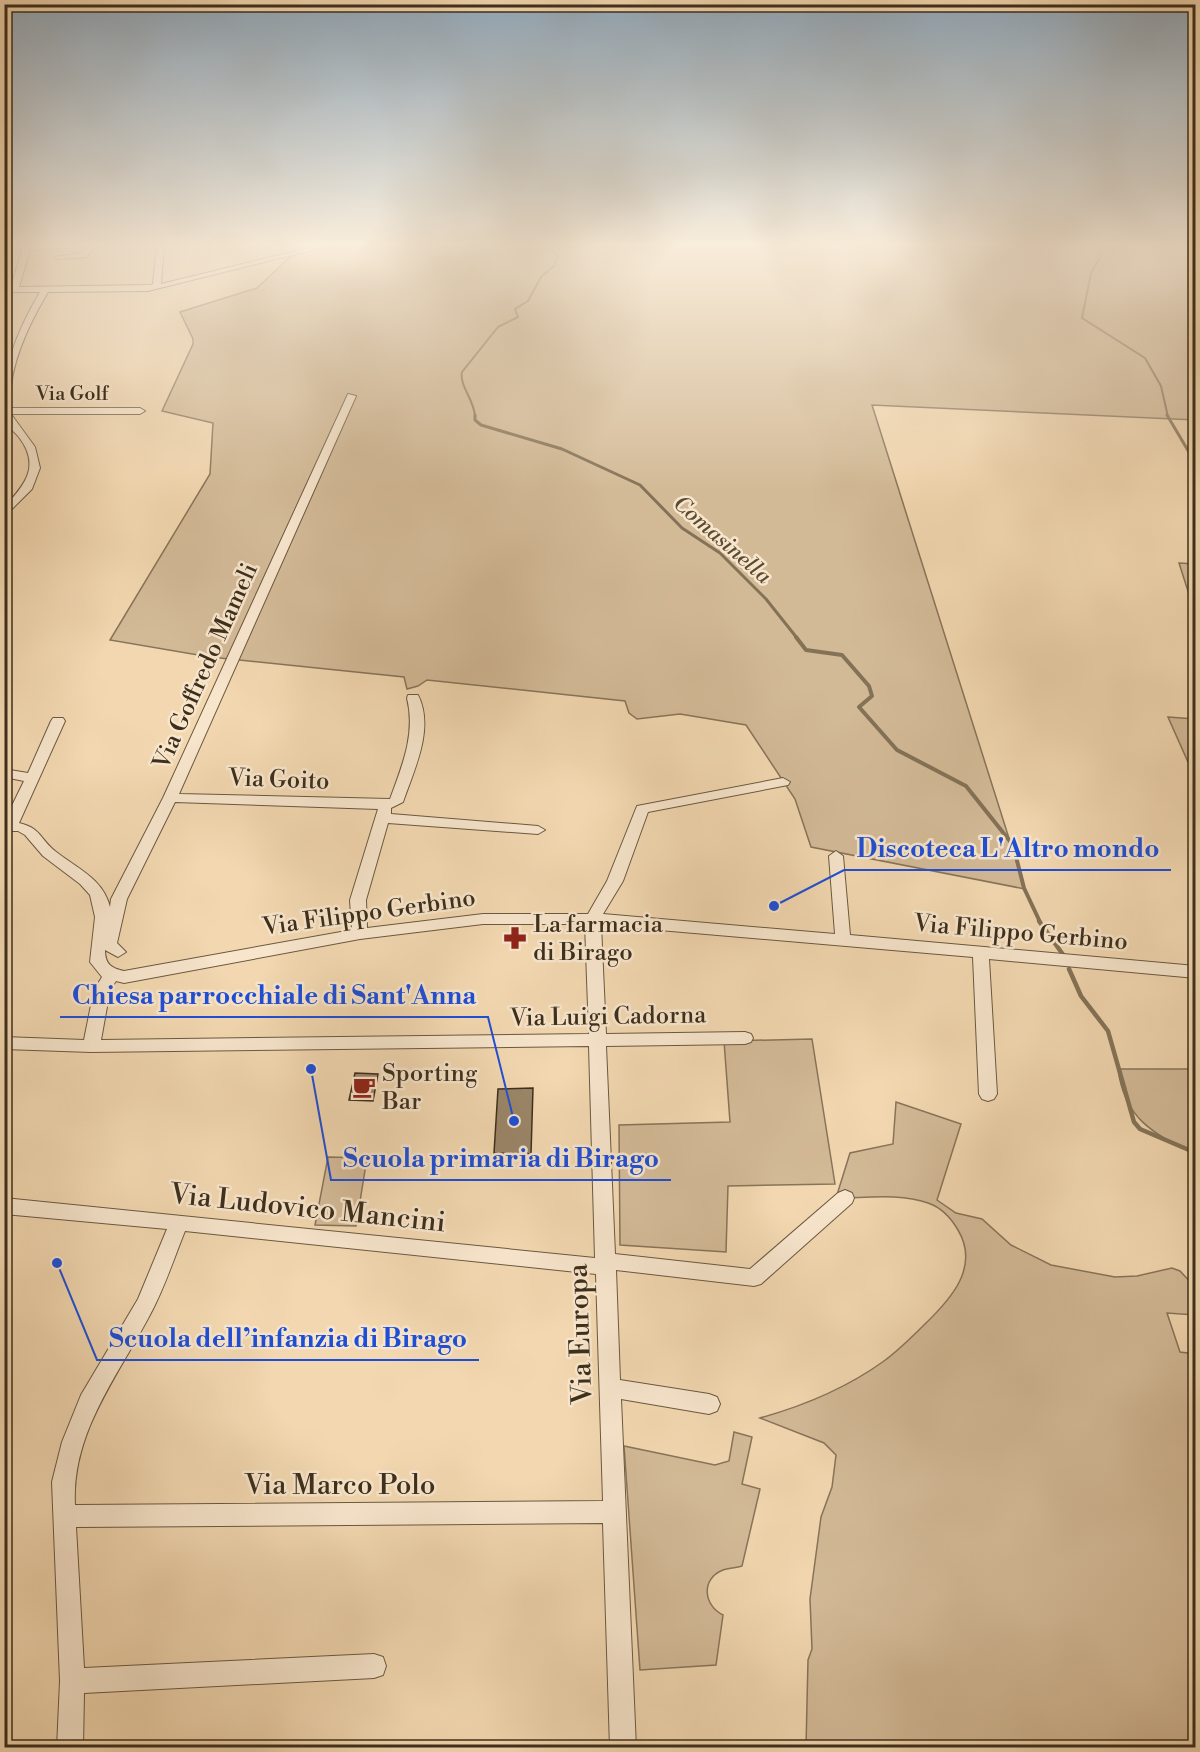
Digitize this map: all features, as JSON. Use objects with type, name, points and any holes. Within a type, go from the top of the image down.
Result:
[{"type":"street","points":[[4,514],[27,488],[35,475],[34,455],[5,411],[9,373],[27,326]]},
{"type":"street","name":"Via Goffredo Mameli","points":[[118,952],[109,944],[119,899],[170,798],[351,396]]},
{"type":"street","name":"Via Golf","points":[[5,411],[140,411]]},
{"type":"street","points":[[4,434],[20,434]]},
{"type":"street","points":[[360,934],[358,900],[384,812],[396,802],[415,744],[419,713],[413,699]]},
{"type":"street","points":[[58,720],[7,827],[32,833],[48,854],[84,878],[93,889],[102,908],[97,940],[98,962],[101,968],[111,975],[102,990],[92,1046]]},
{"type":"street","points":[[4,773],[32,777]]},
{"type":"street","points":[[593,919],[615,881],[642,809],[783,782]]},
{"type":"street","name":"Via Goito","points":[[170,798],[384,812],[538,830]]},
{"type":"street","points":[[836,856],[843,940]]},
{"type":"street","name":"Via Filippo Gerbino","points":[[111,975],[140,976],[360,934],[483,919],[593,919],[661,923],[1196,972]]},
{"type":"street","name":"Via Europa","points":[[593,919],[623,1748]]},
{"type":"street","points":[[981,953],[988,1094]]},
{"type":"street","name":"Via Luigi Cadorna","points":[[4,1043],[92,1046],[745,1038]]},
{"type":"street","name":"Via Ludovico Mancini","points":[[4,1206],[754,1278],[845,1198]]},
{"type":"street","points":[[70,1748],[72,1681],[63,1482],[73,1442],[92,1395],[146,1303],[179,1222]]},
{"type":"street","points":[[610,1388],[709,1404]]},
{"type":"street","name":"Via Marco Polo","points":[[65,1516],[614,1512]]},
{"type":"street","points":[[72,1681],[374,1666]]},
{"type":"shaded area","points":[[187,326],[1195,326],[1195,420],[872,405],[1025,889],[811,847],[795,799],[746,725],[680,714],[637,719],[629,713],[625,701],[427,680],[407,689],[404,677],[210,657],[110,640],[210,474],[213,423],[162,411],[193,344]]},
{"type":"shaded area","points":[[1179,563],[1195,564],[1195,613]]},
{"type":"shaded area","points":[[1168,717],[1195,719],[1195,771],[1188,762]]},
{"type":"shaded area","points":[[812,1039],[835,1184],[728,1186],[726,1252],[620,1245],[619,1125],[730,1122],[724,1041]]},
{"type":"shaded area","points":[[1118,1069],[1195,1069],[1195,1154],[1166,1139],[1143,1122],[1127,1100],[1121,1086]]},
{"type":"shaded area","points":[[896,1102],[961,1124],[937,1200],[956,1213],[982,1219],[1011,1245],[1051,1265],[1115,1277],[1137,1276],[1172,1268],[1180,1271],[1195,1287],[1195,1315],[1167,1313],[1180,1352],[1195,1354],[1195,1747],[806,1747],[808,1660],[812,1649],[810,1599],[821,1517],[832,1487],[836,1455],[824,1443],[760,1418],[825,1395],[884,1361],[935,1314],[960,1282],[966,1257],[964,1244],[952,1221],[937,1207],[906,1198],[836,1198],[850,1153],[893,1144]]},
{"type":"shaded area","points":[[328,1157],[367,1158],[356,1226],[315,1225]]},
{"type":"shaded area","points":[[734,1432],[752,1437],[742,1484],[760,1489],[742,1566],[725,1569],[716,1574],[708,1586],[707,1592],[712,1605],[723,1615],[716,1665],[640,1670],[624,1446],[715,1465],[729,1461]]},
{"type":"building","name":"Sporting Bar","points":[[355,1073],[378,1074],[373,1101],[349,1100]]},
{"type":"building","points":[[533,1088],[531,1154],[494,1153],[498,1089]]},
{"type":"waterway","name":"Comasinella","points":[[475,417],[473,405],[463,383],[462,372],[500,326]]},
{"type":"waterway","points":[[1094,326],[1145,358],[1161,386],[1168,416]]},
{"type":"waterway","points":[[1168,416],[1196,464]]},
{"type":"waterway","name":"Comasinella","points":[[475,417],[481,425],[562,449],[640,485],[682,528],[720,553],[766,599],[797,638]]},
{"type":"waterway","name":"Comasinella","points":[[796,637],[806,650],[842,655],[869,686],[872,696],[859,707],[897,750],[966,786],[1013,845],[1024,888],[1040,922]]},
{"type":"waterway","name":"Comasinella","points":[[1039,921],[1064,956]]},
{"type":"waterway","points":[[1069,969],[1081,996],[1108,1031],[1134,1122],[1140,1129],[1196,1153]]},
{"type":"place","name":"Discoteca L'Altro mondo","points":[[774,906]]},
{"type":"place","name":"La farmacia di Birago","points":[[515,938]]},
{"type":"place","name":"Scuola primaria di Birago","points":[[311,1069]]},
{"type":"place","name":"Sporting Bar","points":[[364,1087]]},
{"type":"place","name":"Chiesa parrocchiale di Sant'Anna","points":[[514,1121]]},
{"type":"place","name":"Scuola dell’infanzia di Birago","points":[[57,1263]]}]
